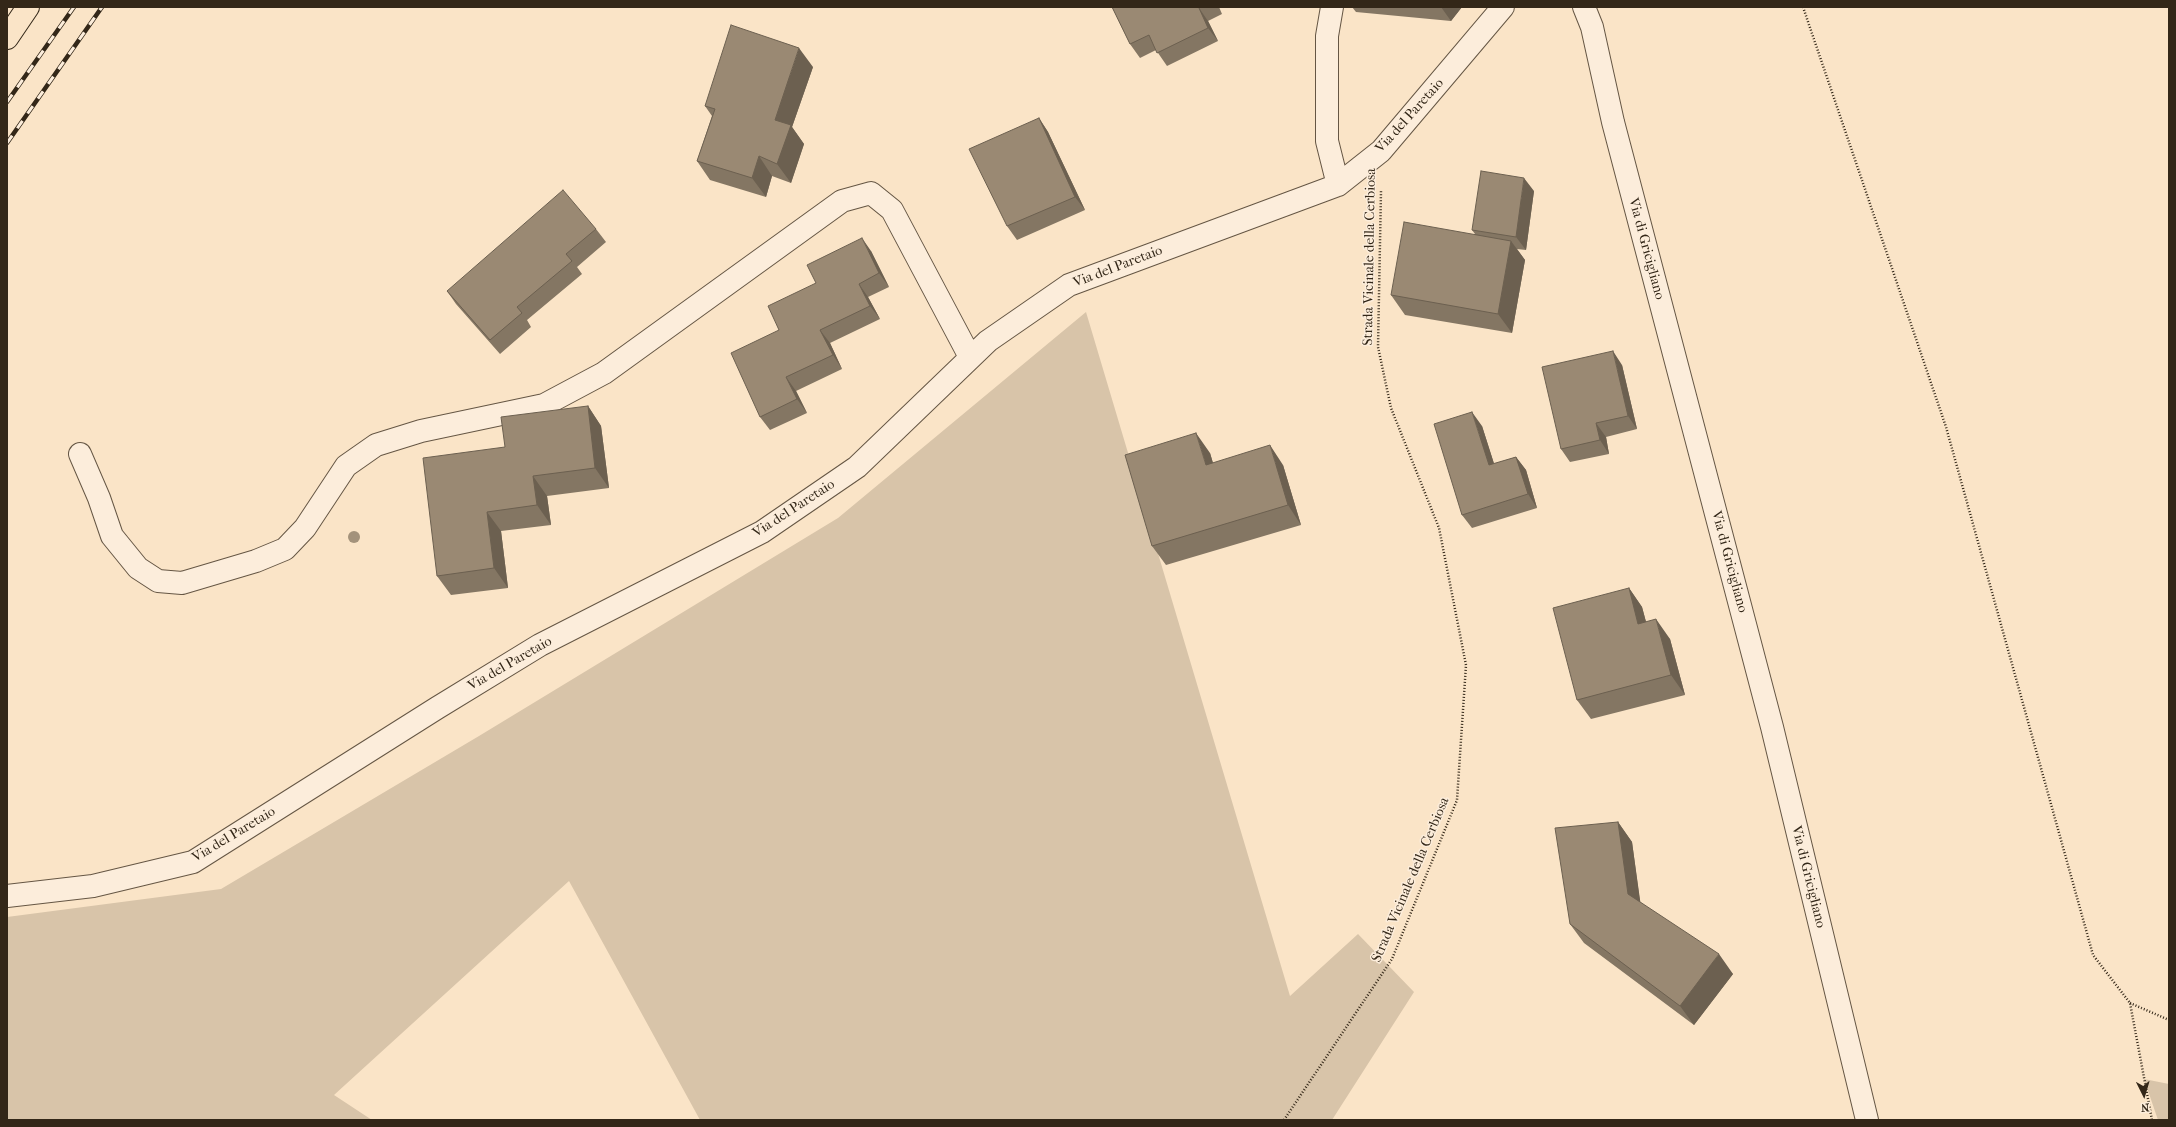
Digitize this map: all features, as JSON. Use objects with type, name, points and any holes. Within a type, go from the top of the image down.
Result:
[{"type":"main road","points":[[7,38],[28,7]]},
{"type":"street","points":[[1332,7],[1327,36],[1327,142],[1338,185]]},
{"type":"street","name":"Via del Paretaio","points":[[7,896],[93,886],[192,862],[540,645],[762,532],[857,467],[988,341],[1070,285],[1338,185],[1381,151],[1503,7]]},
{"type":"street","name":"Via di Gricigliano","points":[[1584,7],[1592,27],[1613,122],[1772,727],[1867,1120]]},
{"type":"street","points":[[80,454],[99,498],[112,536],[138,568],[153,578],[158,581],[182,583],[256,561],[285,549],[305,528],[346,466],[376,445],[421,431],[544,405],[604,373],[842,201],[870,193],[892,210],[970,358]]},
{"type":"path","points":[[1803,7],[1946,427],[2093,955],[2130,1003],[2152,1120]]},
{"type":"path","name":"Strada Vicinale della Cerbiosa","points":[[1284,1120],[1392,959],[1458,800],[1466,665],[1439,528],[1391,408],[1378,347],[1381,151]]},
{"type":"path","points":[[2130,1003],[2169,1020]]},
{"type":"shaded area","points":[[1086,312],[1290,996],[1358,934],[1414,992],[1332,1120],[700,1120],[569,881],[334,1095],[372,1120],[7,1120],[7,917],[221,889],[479,736],[838,518]]},
{"type":"shaded area","points":[[2144,1079],[2169,1084],[2169,1120],[2158,1120]]},
{"type":"building","points":[[1112,7],[1200,7],[1199,8],[1208,28],[1157,53],[1149,35],[1130,44]]},
{"type":"building","points":[[731,25],[799,48],[775,120],[791,125],[777,164],[759,156],[752,178],[697,161],[715,109],[705,106]]},
{"type":"building","points":[[1039,118],[1075,197],[1007,226],[969,149]]},
{"type":"building","points":[[1481,171],[1524,178],[1516,237],[1472,230]]},
{"type":"building","points":[[563,190],[596,229],[566,254],[572,261],[517,307],[522,313],[490,340],[447,291]]},
{"type":"building","points":[[1404,222],[1511,241],[1498,314],[1391,295]]},
{"type":"building","points":[[862,238],[879,273],[859,284],[870,306],[820,330],[833,355],[786,377],[797,399],[760,417],[731,353],[779,330],[768,306],[816,283],[807,265]]},
{"type":"building","points":[[1613,351],[1628,416],[1596,423],[1600,440],[1561,449],[1542,367]]},
{"type":"building","points":[[588,406],[595,468],[533,476],[537,505],[487,512],[494,568],[437,576],[423,458],[505,447],[501,417]]},
{"type":"building","points":[[1472,412],[1489,465],[1516,457],[1528,494],[1462,515],[1434,424]]},
{"type":"building","points":[[1196,433],[1206,465],[1270,445],[1288,505],[1152,546],[1125,455]]},
{"type":"building","points":[[1629,588],[1638,624],[1656,619],[1671,675],[1577,700],[1553,608]]},
{"type":"building","points":[[1618,822],[1628,894],[1719,954],[1680,1006],[1570,924],[1555,828]]},
{"type":"railway","points":[[7,102],[74,7]]},
{"type":"railway","points":[[7,143],[102,7]]}]
